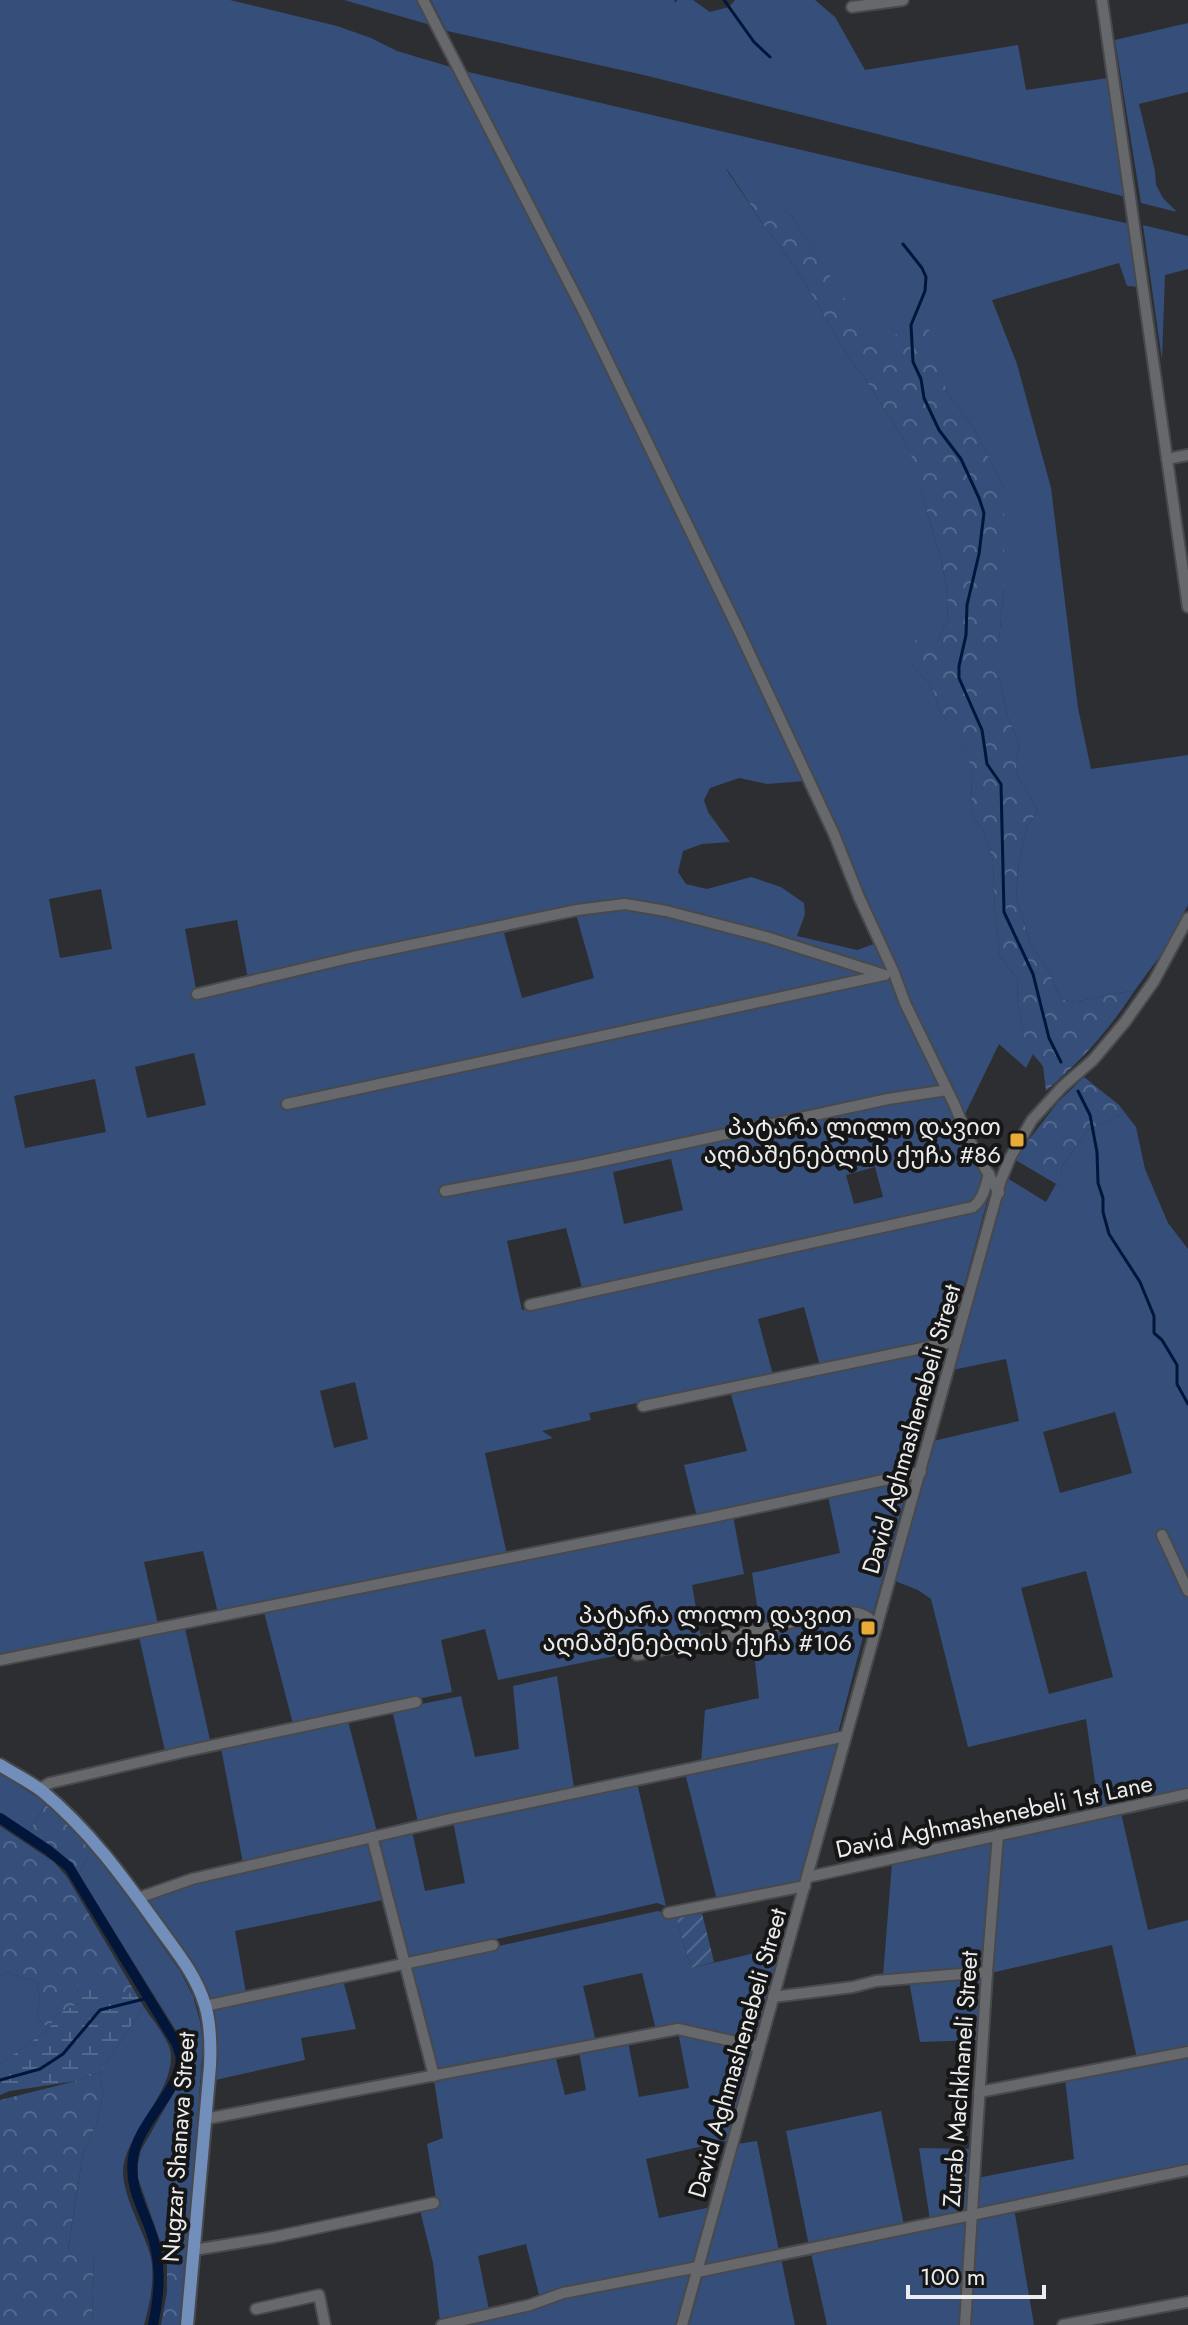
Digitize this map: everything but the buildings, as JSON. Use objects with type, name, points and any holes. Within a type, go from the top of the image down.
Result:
[{"type":"main road","name":"Nugzar Shanava Street","points":[[0,1765],[39,1789],[100,1846],[197,1983],[205,2006],[211,2047],[187,2325]]},
{"type":"street","points":[[423,0],[585,314],[708,566],[834,834],[889,974],[968,1138],[999,1193]]},
{"type":"street","points":[[852,7],[903,0]]},
{"type":"street","points":[[1102,0],[1188,607]]},
{"type":"street","points":[[1167,459],[1188,455]]},
{"type":"street","points":[[197,994],[353,957],[577,910],[625,904],[666,911],[766,937],[889,974]]},
{"type":"street","name":"David Aghmashenebeli Street","points":[[682,2325],[1001,1180],[1032,1120],[1062,1087],[1093,1060],[1125,1022],[1154,981],[1188,918]]},
{"type":"street","points":[[287,1104],[889,974]]},
{"type":"street","points":[[445,1191],[583,1165],[888,1099],[947,1090]]},
{"type":"street","points":[[530,1305],[973,1207],[983,1196],[989,1174]]},
{"type":"street","points":[[643,1406],[956,1341]]},
{"type":"street","points":[[0,1660],[694,1521],[921,1472]]},
{"type":"street","points":[[1162,1535],[1188,1591]]},
{"type":"street","points":[[637,1655],[842,1612],[867,1615],[877,1626]]},
{"type":"street","points":[[39,1789],[50,1783],[187,1751],[416,1702]]},
{"type":"street","points":[[138,1898],[192,1879],[450,1819],[846,1736]]},
{"type":"street","name":"David Aghmashenebeli 1st Lane","points":[[668,1913],[998,1835],[1188,1794]]},
{"type":"street","name":"Zurab Machkhaneli Street","points":[[965,2325],[998,1835]]},
{"type":"street","points":[[372,1837],[434,2076]]},
{"type":"street","points":[[205,2006],[493,1945]]},
{"type":"street","points":[[773,1997],[876,1981],[987,1972]]},
{"type":"street","points":[[205,2119],[678,2029],[759,2047]]},
{"type":"street","points":[[979,2092],[1188,2052]]},
{"type":"street","points":[[442,2325],[530,2305],[563,2293],[698,2270],[1188,2170]]},
{"type":"street","points":[[194,2250],[274,2237],[434,2203]]},
{"type":"street","points":[[256,2309],[319,2295],[325,2325]]},
{"type":"street","points":[[1063,2325],[1188,2302]]},
{"type":"green space","points":[[0,0],[230,0],[337,26],[397,51],[454,68],[634,422],[805,781],[767,784],[739,778],[710,788],[704,800],[708,812],[730,842],[702,844],[683,851],[678,872],[686,884],[707,889],[751,877],[781,887],[804,903],[805,914],[797,936],[857,950],[874,944],[984,1183],[972,1204],[582,1288],[566,1228],[507,1241],[522,1310],[974,1211],[988,1198],[950,1338],[820,1366],[804,1307],[758,1319],[773,1375],[589,1413],[591,1420],[542,1431],[553,1438],[485,1453],[507,1555],[218,1613],[203,1551],[144,1562],[158,1624],[0,1655]],"holes":[[[101,889],[112,949],[60,958],[49,899]],[[576,914],[594,978],[522,998],[504,933]],[[237,920],[248,979],[196,989],[185,929]],[[194,1053],[206,1105],[147,1118],[135,1067]],[[95,1079],[106,1132],[25,1148],[14,1096]],[[671,1159],[683,1210],[624,1224],[613,1172]],[[875,1167],[883,1197],[854,1204],[846,1175]],[[355,1382],[368,1439],[334,1448],[320,1391]]]},
{"type":"green space","points":[[344,0],[419,0],[434,26]]},
{"type":"green space","points":[[431,0],[674,0],[676,3],[677,0],[693,0],[710,12],[729,7],[735,0],[815,0],[835,17],[865,70],[1018,45],[1026,90],[1108,78],[1126,197],[648,76],[447,31]]},
{"type":"green space","points":[[1188,23],[1188,92],[1139,104],[1156,185],[1163,198],[1177,212],[1141,203],[1115,40]]},
{"type":"green space","points":[[464,71],[1130,224],[1139,287],[1127,286],[1119,263],[992,300],[1017,364],[1051,488],[1078,708],[1091,769],[1188,755],[1188,905],[1162,953],[1135,990],[1074,1002],[1061,999],[1030,943],[1016,896],[1027,826],[1038,811],[1016,772],[1019,743],[1007,715],[999,677],[1004,584],[1004,488],[975,430],[947,393],[932,334],[871,341],[792,216],[726,169],[797,270],[849,358],[903,438],[920,473],[922,495],[948,595],[947,621],[937,642],[911,664],[932,687],[941,714],[964,739],[972,771],[971,814],[984,832],[993,861],[1000,956],[1017,979],[1018,1005],[1026,1045],[1033,1054],[1026,1068],[999,1044],[965,1114],[935,1064],[733,604],[589,309],[535,212]]},
{"type":"green space","points":[[725,166],[792,216],[871,340],[894,337],[911,318],[922,323],[933,334],[947,393],[975,430],[1004,488],[1004,584],[999,677],[1007,715],[1019,743],[1016,772],[1038,811],[1027,826],[1016,896],[1030,943],[1061,999],[1074,1002],[1135,990],[1094,1044],[1046,1091],[1043,1066],[1026,1046],[1018,1005],[1017,979],[1000,956],[993,861],[984,832],[971,814],[972,772],[964,740],[941,714],[932,687],[911,664],[908,650],[913,640],[937,642],[947,621],[948,595],[942,563],[922,495],[919,473],[903,438],[849,358],[797,270]]},
{"type":"green space","points":[[1143,225],[1188,236],[1188,269],[1165,275],[1162,360]]},
{"type":"green space","points":[[1084,1077],[1125,1113],[1087,1130],[1061,1168],[1063,1188],[1014,1159],[1058,1102]]},
{"type":"green space","points":[[1125,1113],[1136,1127],[1145,1169],[1168,1223],[1188,1249],[1188,1798],[1121,1813],[1148,1930],[1188,1920],[1188,2049],[1137,2058],[1112,1945],[991,1973],[1004,1830],[1099,1809],[1086,1719],[968,1747],[931,1599],[895,1581],[933,1441],[1019,1421],[1006,1359],[952,1370],[1007,1178],[1046,1202],[1056,1184],[1062,1187],[1061,1168],[1087,1130]],"holes":[[[1115,1412],[1132,1473],[1060,1493],[1043,1432]],[[1086,1571],[1113,1677],[1049,1694],[1021,1588]]]},
{"type":"green space","points":[[940,1348],[945,1351],[912,1469],[697,1517],[684,1465],[747,1451],[730,1391]]},
{"type":"green space","points":[[897,1481],[908,1486],[873,1613],[840,1606],[760,1625],[752,1573],[840,1553],[828,1496]]},
{"type":"green space","points":[[733,1516],[744,1574],[692,1585],[701,1638],[498,1680],[485,1629],[441,1640],[452,1692],[293,1724],[264,1612]]},
{"type":"green space","points":[[840,1615],[867,1621],[838,1733],[701,1763],[705,1710],[759,1698],[752,1635]]},
{"type":"green space","points":[[185,1628],[210,1740],[165,1751],[139,1637]]},
{"type":"green space","points":[[557,1676],[574,1788],[418,1822],[392,1710],[461,1696],[475,1757],[519,1749],[513,1686]]},
{"type":"green space","points":[[348,1721],[377,1832],[243,1863],[221,1748]]},
{"type":"green space","points":[[840,1740],[798,1884],[717,1900],[685,1773]]},
{"type":"green space","points":[[0,1773],[46,1803],[28,1833],[0,1814]]},
{"type":"green space","points":[[637,1783],[666,1906],[657,1903],[407,1959],[377,1840],[412,1831],[425,1891],[465,1883],[453,1821]]},
{"type":"green space","points":[[46,1803],[72,1824],[92,1846],[79,1875],[68,1860],[28,1833]]},
{"type":"green space","points":[[0,1826],[54,1862],[67,1877],[135,1992],[82,2002],[57,2014],[49,2029],[37,2018],[40,1999],[37,1982],[6,1972],[0,1976]]},
{"type":"green space","points":[[369,1841],[383,1900],[235,1931],[246,1993],[211,2000],[202,1978],[145,1900],[195,1883]]},
{"type":"green space","points":[[988,1842],[992,1846],[984,1965],[981,1969],[883,1976],[892,1863]]},
{"type":"green space","points":[[92,1846],[180,1971],[193,1996],[200,2021],[203,2044],[187,2262],[167,2261],[138,2178],[141,2150],[184,2075],[187,2059],[185,2045],[79,1875]]},
{"type":"green space","points":[[701,1909],[714,1962],[691,1968],[676,1917],[672,1914]]},
{"type":"green space","points":[[658,1911],[676,1917],[691,1968],[781,1947],[755,2043],[656,2030],[642,1973],[583,1986],[596,2042],[436,2072],[408,1966]]},
{"type":"green space","points":[[6,1972],[37,1982],[40,1999],[37,2018],[49,2029],[0,2064],[0,1976]]},
{"type":"green space","points":[[983,1976],[979,2040],[920,2042],[909,1981]]},
{"type":"green space","points":[[86,1979],[106,1997],[135,1992],[144,2007],[100,2072],[76,2081],[0,2095],[0,2064],[49,2029],[57,2014],[82,2002],[77,1984]]},
{"type":"green space","points":[[343,1980],[356,2029],[301,2038],[305,2060],[215,2080],[218,2042],[211,2008]]},
{"type":"green space","points":[[144,2007],[166,2039],[171,2057],[163,2087],[129,2149],[123,2174],[128,2198],[151,2258],[150,2300],[144,2325],[92,2325],[94,2256],[68,2251],[83,2153],[97,2123],[103,2095],[100,2072]]},
{"type":"green space","points":[[678,2032],[754,2049],[729,2140],[646,2159],[659,2218],[711,2207],[697,2263],[540,2299],[526,2244],[478,2256],[489,2310],[440,2322],[433,2263],[418,2202],[436,2198],[427,2144],[443,2138],[434,2080],[555,2055],[565,2095],[586,2090],[579,2052],[628,2042],[639,2097],[689,2088]]},
{"type":"green space","points":[[1188,2054],[1188,2166],[975,2209],[977,2178],[1074,2159],[1065,2078]]},
{"type":"green space","points":[[100,2072],[103,2095],[97,2123],[83,2153],[68,2250],[94,2255],[92,2325],[0,2325],[0,2100]]},
{"type":"green space","points":[[881,2111],[904,2225],[809,2246],[786,2131]]},
{"type":"green space","points":[[757,2141],[779,2251],[706,2266],[737,2144]]},
{"type":"green space","points":[[919,2148],[973,2149],[969,2212],[930,2220]]},
{"type":"green space","points":[[1014,2208],[1034,2325],[967,2325],[974,2217]]},
{"type":"green space","points":[[968,2219],[962,2325],[827,2325],[811,2253]]},
{"type":"green space","points":[[781,2258],[795,2325],[689,2325],[703,2275]]},
{"type":"green space","points":[[167,2261],[187,2262],[181,2325],[161,2325],[167,2292]]},
{"type":"green space","points":[[694,2270],[678,2325],[461,2325],[542,2306],[565,2297]]},
{"type":"waterway","points":[[724,0],[754,42],[770,57]]},
{"type":"waterway","points":[[903,244],[926,277],[925,291],[911,325],[913,362],[921,379],[924,398],[939,430],[961,459],[984,513],[979,554],[967,605],[959,678],[982,730],[987,764],[1001,784],[1004,912],[1033,974],[1049,1038],[1061,1062]]},
{"type":"waterway","points":[[1078,1091],[1090,1115],[1097,1152],[1098,1183],[1109,1234],[1140,1282],[1154,1316],[1154,1333],[1162,1340],[1177,1365],[1177,1384],[1188,1404]]},
{"type":"waterway","points":[[0,1818],[69,1867],[179,2051],[181,2063],[176,2077],[141,2134],[132,2168],[134,2186],[154,2241],[158,2265],[153,2325]]},
{"type":"waterway","points":[[0,2080],[40,2069],[63,2054],[100,2010],[148,1998]]},
{"type":"place","name":"პატარა ლილო დავით აღმაშენებლის ქუჩა #86","points":[[1017,1140]]},
{"type":"place","name":"პატარა ლილო დავით აღმაშენებლის ქუჩა #106","points":[[868,1628]]}]
